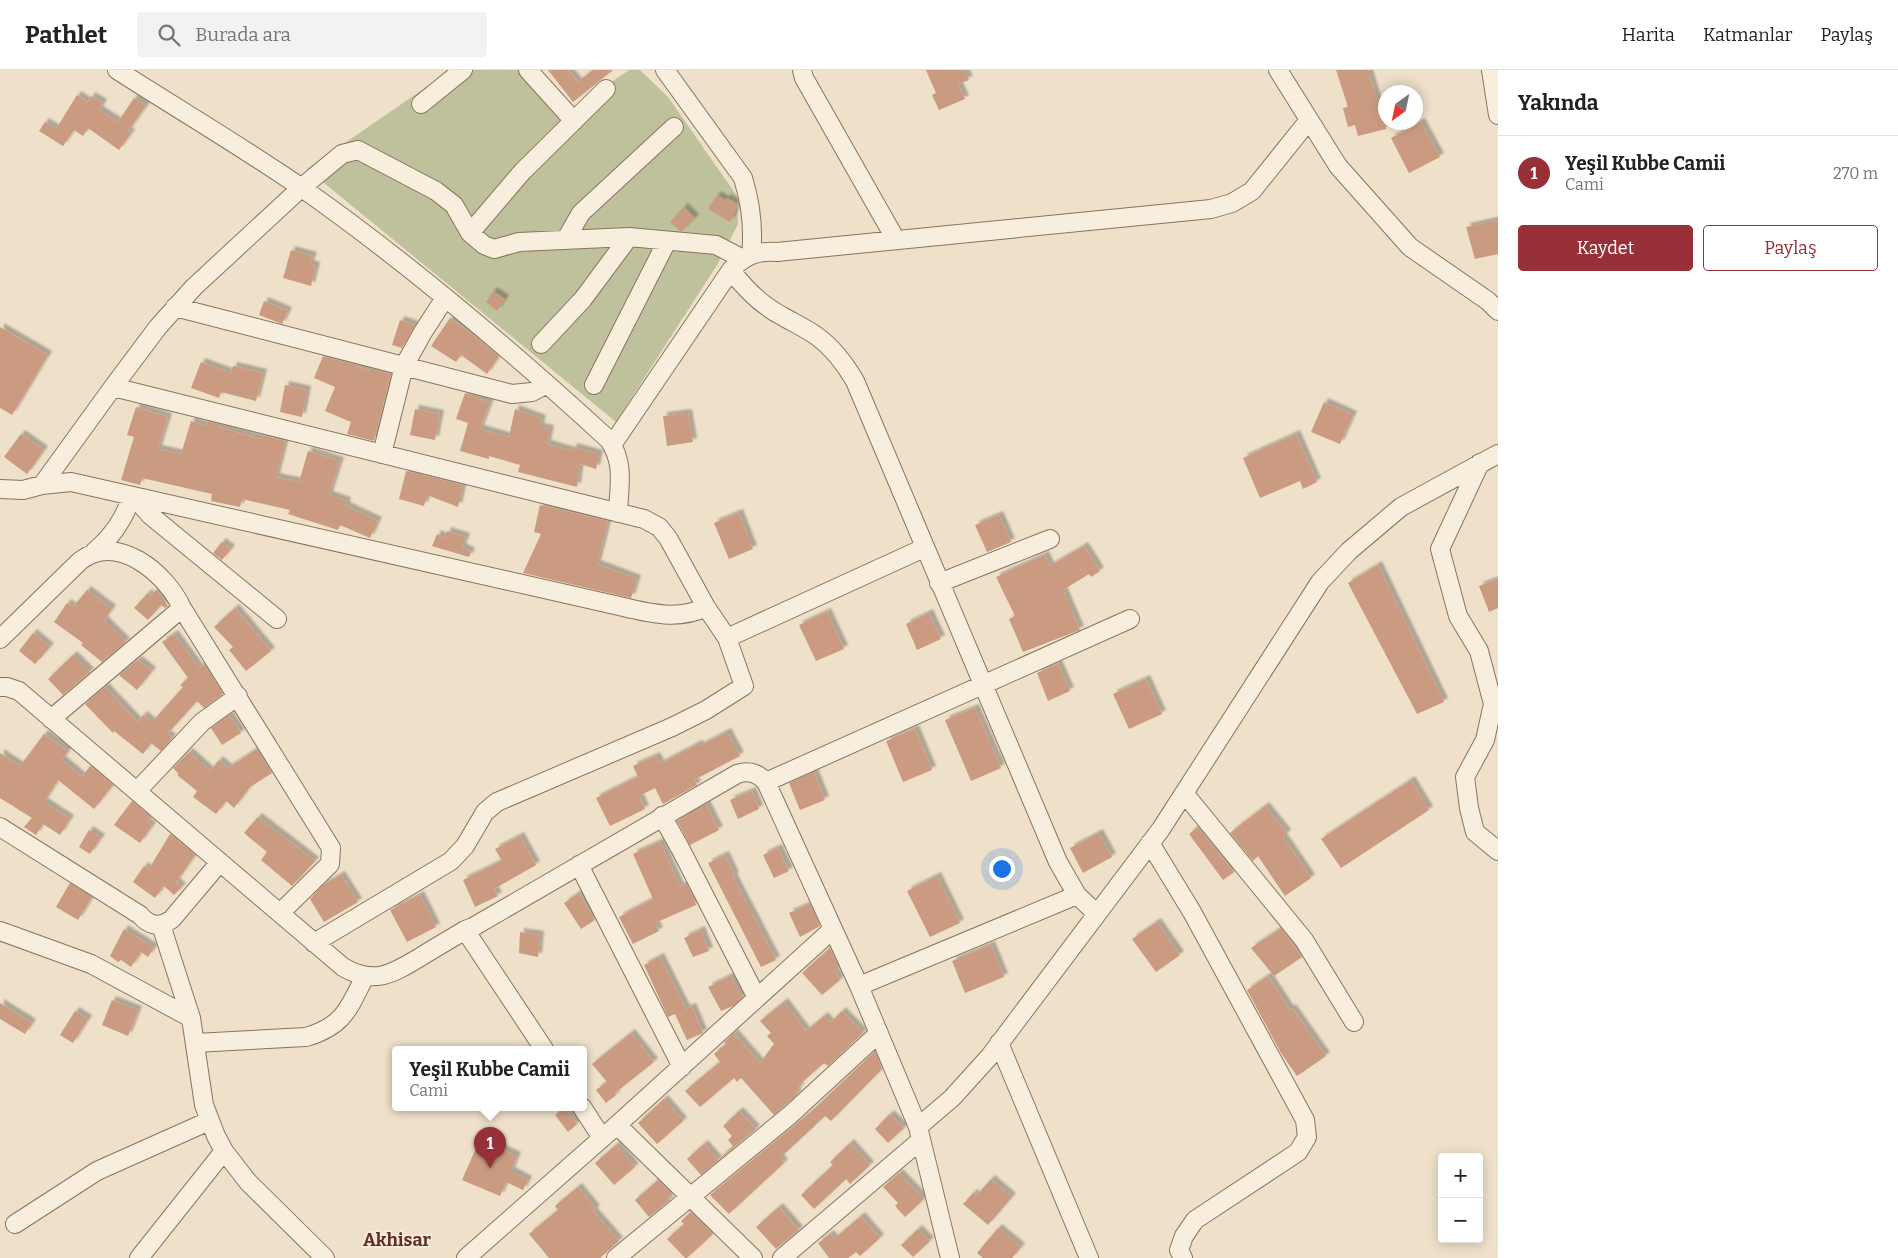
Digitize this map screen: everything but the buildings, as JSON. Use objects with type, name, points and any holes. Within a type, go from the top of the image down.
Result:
[{"type":"street","points":[[117,70],[301,188],[445,298],[547,384],[602,433],[612,445],[620,462],[618,513]]},
{"type":"street","points":[[421,104],[463,70]]},
{"type":"street","points":[[528,70],[574,121]]},
{"type":"street","points":[[612,445],[742,261],[753,223],[748,192],[743,178],[665,70]]},
{"type":"street","points":[[802,70],[804,78],[896,240]]},
{"type":"street","points":[[1278,70],[1338,166],[1410,247],[1488,301],[1498,311]]},
{"type":"street","points":[[1491,70],[1498,115]]},
{"type":"street","points":[[470,233],[522,172],[606,89]]},
{"type":"street","points":[[742,261],[768,251],[777,252],[1222,207],[1252,191],[1310,120]]},
{"type":"street","points":[[566,239],[581,213],[674,127]]},
{"type":"street","points":[[42,485],[113,387],[175,307],[214,267],[301,188],[342,154],[358,150],[436,191],[454,205],[470,233],[484,245],[494,249],[519,242],[629,237],[716,245],[742,261]]},
{"type":"street","points":[[541,344],[583,299],[629,237]]},
{"type":"street","points":[[594,385],[666,240]]},
{"type":"street","points":[[742,261],[744,286],[771,310],[819,338],[838,356],[847,368],[861,396],[1058,862],[1077,895],[1096,914]]},
{"type":"street","points":[[382,454],[404,366],[422,332],[445,298]]},
{"type":"street","points":[[175,307],[512,394],[532,392],[547,384]]},
{"type":"street","points":[[113,387],[652,522],[664,533],[706,607],[727,638],[744,686],[706,710],[672,727],[497,802],[485,812],[465,846],[451,861],[314,942]]},
{"type":"street","points":[[782,1258],[919,1134],[999,1043],[1150,843],[1320,582],[1349,551],[1400,507],[1498,454]]},
{"type":"street","points":[[1480,463],[1440,548],[1458,616],[1479,651],[1493,704],[1485,740],[1465,777],[1469,808],[1475,832],[1498,852]]},
{"type":"street","points":[[0,489],[23,490],[42,485],[71,482],[660,614],[681,615],[706,607]]},
{"type":"street","points":[[0,639],[80,561],[94,552],[118,528],[137,497]]},
{"type":"street","points":[[137,497],[150,515],[277,619]]},
{"type":"street","points":[[939,583],[1050,539]]},
{"type":"street","points":[[727,638],[924,548]]},
{"type":"street","points":[[94,552],[108,551],[124,554],[145,563],[167,582],[331,848],[330,864],[280,913]]},
{"type":"street","points":[[51,719],[182,608]]},
{"type":"street","points":[[766,782],[1130,619]]},
{"type":"street","points":[[0,687],[19,691],[343,967],[366,976],[374,977],[392,973],[662,816],[742,772],[758,774],[766,782],[859,986],[919,1134],[947,1256]]},
{"type":"street","points":[[137,792],[202,722],[238,696]]},
{"type":"street","points":[[1184,793],[1304,940],[1354,1022]]},
{"type":"street","points":[[662,816],[757,998]]},
{"type":"street","points":[[0,827],[140,915],[149,923],[160,925],[172,919],[220,862]]},
{"type":"street","points":[[1150,843],[1192,912],[1305,1120],[1307,1137],[1298,1152],[1195,1220],[1184,1236],[1179,1250],[1183,1258]]},
{"type":"street","points":[[579,865],[682,1067]]},
{"type":"street","points":[[859,986],[1077,895]]},
{"type":"street","points":[[160,925],[192,1018],[204,1105],[209,1121],[224,1151],[248,1182],[325,1258]]},
{"type":"street","points":[[0,930],[91,964],[192,1018]]},
{"type":"street","points":[[465,930],[542,1046]]},
{"type":"street","points":[[466,1258],[682,1067],[833,930]]},
{"type":"street","points":[[195,1043],[306,1037],[316,1034],[334,1024],[347,1012],[366,976]]},
{"type":"street","points":[[616,1258],[790,1115],[879,1033]]},
{"type":"street","points":[[999,1043],[1089,1258]]},
{"type":"street","points":[[585,1111],[602,1138]]},
{"type":"street","points":[[15,1224],[97,1171],[209,1121]]},
{"type":"street","points":[[617,1125],[753,1258]]},
{"type":"street","points":[[139,1258],[224,1151]]},
{"type":"green space","points":[[451,70],[541,70],[572,109],[629,70],[640,70],[668,97],[737,196],[738,224],[717,265],[616,422],[307,169]]},
{"type":"place","name":"Yeşil Kubbe Camii","points":[[490,1168]]},
{"type":"district","name":"Akhisar","points":[[397,1240]]}]
